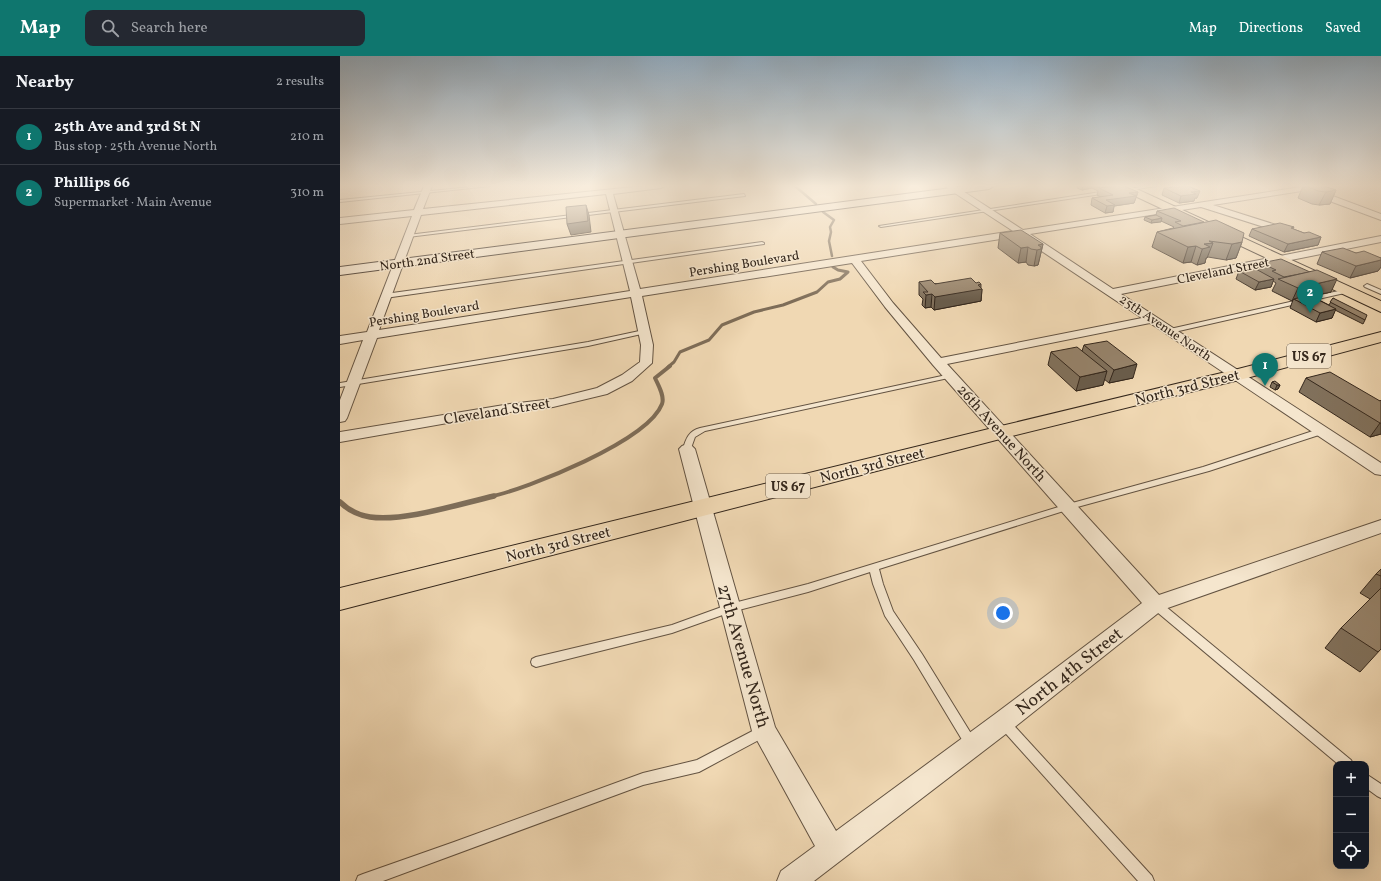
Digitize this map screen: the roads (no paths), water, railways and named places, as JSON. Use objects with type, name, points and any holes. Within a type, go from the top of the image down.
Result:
[{"type":"main road","points":[[1206,224],[1381,307]]},
{"type":"main road","name":"North 3rd Street","points":[[340,599],[1001,432],[1237,375],[1381,337]]},
{"type":"street","points":[[340,418],[413,224]]},
{"type":"street","points":[[618,224],[644,332]]},
{"type":"street","name":"North 2nd Street","points":[[340,270],[690,224]]},
{"type":"street","name":"25th Avenue North","points":[[1009,224],[1381,470]]},
{"type":"street","name":"Pershing Boulevard","points":[[340,340],[1075,224]]},
{"type":"street","points":[[1265,224],[1296,234]]},
{"type":"street","name":"Cleveland Street","points":[[1113,292],[1381,239]]},
{"type":"street","points":[[1318,240],[1361,253]]},
{"type":"street","name":"26th Avenue North","points":[[854,259],[889,305],[938,362],[1155,604]]},
{"type":"street","points":[[938,362],[1153,319]]},
{"type":"street","name":"Cleveland Street","points":[[340,437],[510,408],[553,403],[602,392],[627,378],[646,363],[647,345],[644,332]]},
{"type":"street","name":"27th Avenue North","points":[[687,449],[764,731],[832,850]]},
{"type":"street","name":"North 4th Street","points":[[791,881],[1003,722],[1155,604],[1381,526]]},
{"type":"lane","points":[[408,236],[503,224]]},
{"type":"lane","points":[[881,226],[891,224]]},
{"type":"lane","points":[[385,296],[762,243]]},
{"type":"lane","points":[[1367,286],[1381,292]]},
{"type":"lane","points":[[1170,331],[1347,291]]},
{"type":"lane","points":[[340,385],[588,344],[644,332]]},
{"type":"lane","points":[[687,449],[689,439],[695,432],[951,376]]},
{"type":"lane","points":[[536,662],[672,629],[730,608],[808,588],[1068,508],[1171,479],[1322,431]]},
{"type":"lane","points":[[874,567],[878,584],[889,613],[918,657],[971,745]]},
{"type":"lane","points":[[1155,604],[1343,761]]},
{"type":"lane","points":[[1003,722],[1147,881]]},
{"type":"lane","points":[[363,881],[643,779],[699,766],[764,731]]},
{"type":"lane","points":[[1369,782],[1381,792]]},
{"type":"waterway","points":[[831,224],[829,241],[832,256]]},
{"type":"waterway","points":[[668,367],[674,362],[680,352],[709,340],[722,325],[754,312],[783,305],[817,292],[828,282],[840,279],[848,272],[838,270],[833,267]]},
{"type":"waterway","points":[[489,497],[557,474],[611,448],[634,433],[652,418],[662,404],[662,394],[655,378],[670,366]]},
{"type":"waterway","points":[[340,502],[350,510],[361,515],[384,518],[415,515],[494,496]]},
{"type":"place","name":"Phillips 66","points":[[1310,313]]},
{"type":"place","name":"25th Ave and 3rd St N","points":[[1265,386]]}]
